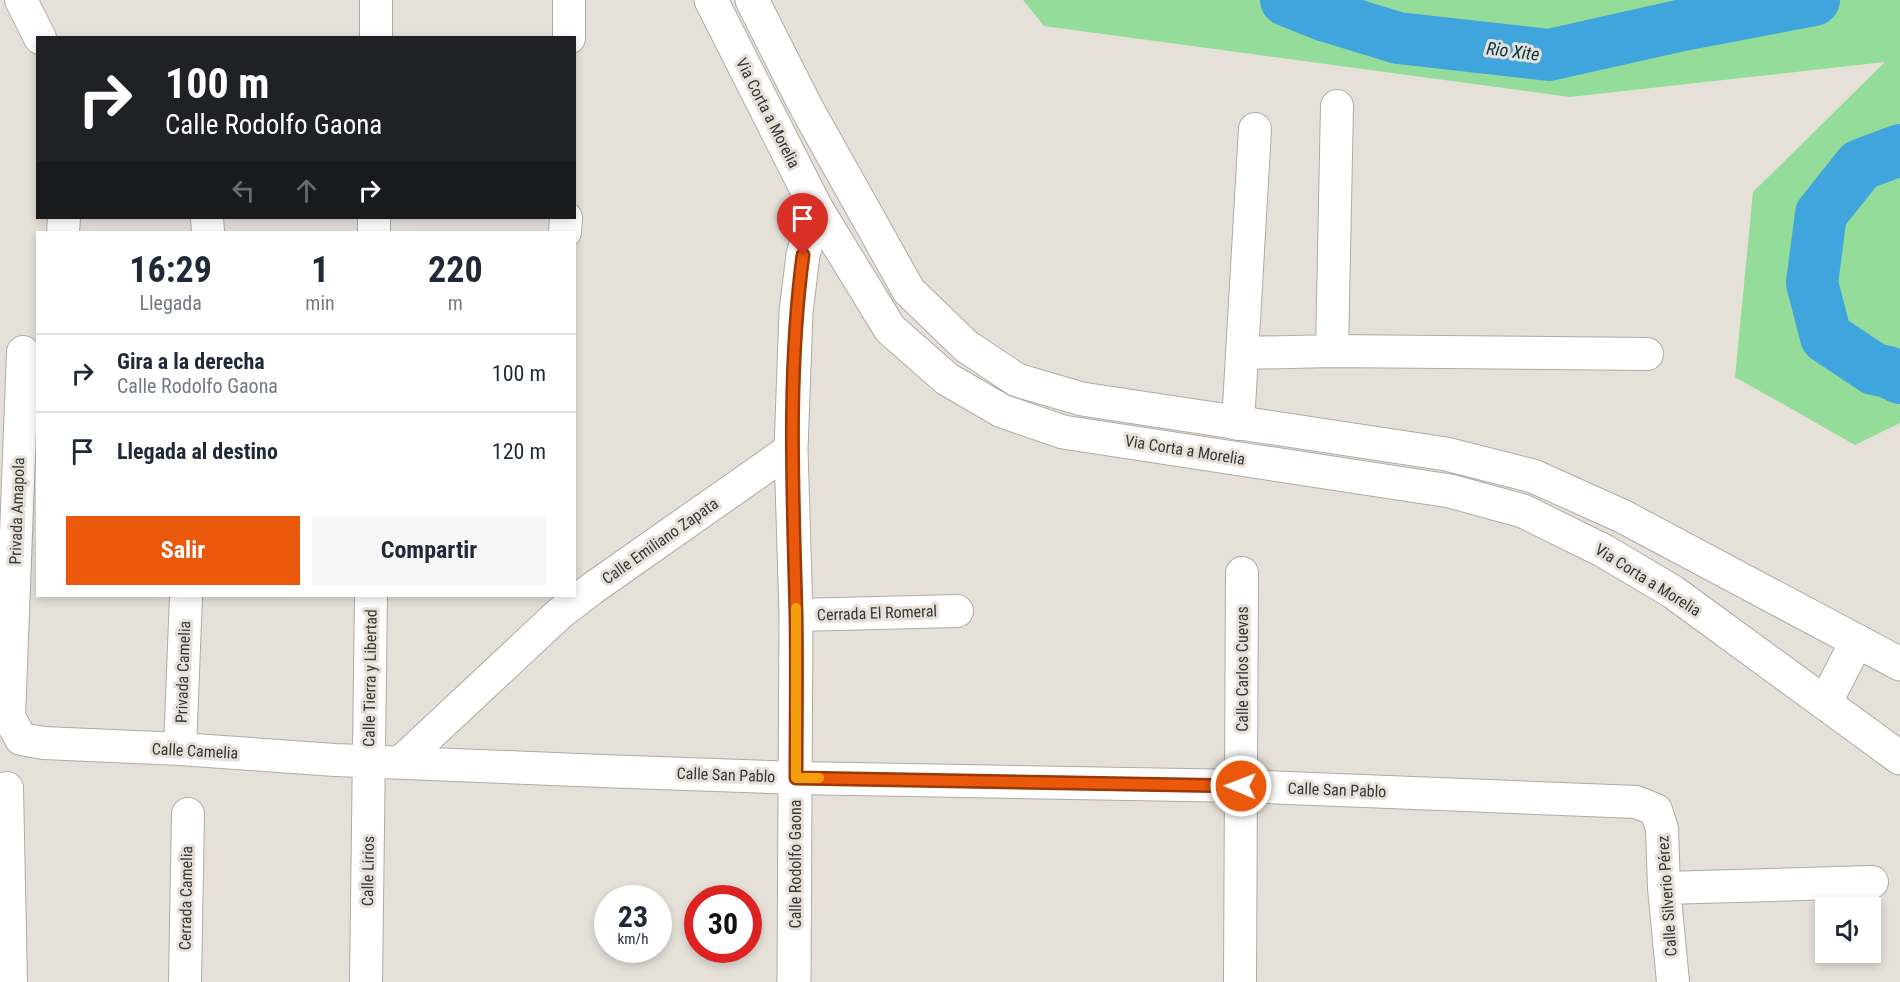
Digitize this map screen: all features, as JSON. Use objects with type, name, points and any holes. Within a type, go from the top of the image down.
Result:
[{"type":"main road","name":"Via Corta a Morelia","points":[[711,0],[816,208],[890,329],[947,379],[1002,411],[1063,432],[1450,491],[1523,511],[1604,551],[1673,592],[1900,758]]},
{"type":"main road","name":"Via Corta a Morelia","points":[[752,0],[806,107],[909,291],[966,346],[1017,380],[1082,399],[1446,454],[1533,476],[1622,516],[1900,664]]},
{"type":"main road","name":"Calle Rodolfo Gaona","points":[[794,982],[796,615],[791,449],[796,312],[803,255],[816,208]]},
{"type":"main road","points":[[1825,704],[1857,641]]},
{"type":"street","points":[[21,0],[39,36]]},
{"type":"street","points":[[376,0],[376,36]]},
{"type":"street","points":[[568,36],[569,0]]},
{"type":"street","points":[[1332,351],[1337,106]]},
{"type":"street","points":[[1238,424],[1255,129]]},
{"type":"street","points":[[1243,353],[1332,351],[1647,354]]},
{"type":"street","name":"Privada Amapola","points":[[21,739],[9,717],[23,352]]},
{"type":"street","name":"Calle Emiliano Zapata","points":[[576,597],[593,588],[791,449]]},
{"type":"street","name":"Calle Carlos Cuevas","points":[[1240,982],[1242,573]]},
{"type":"street","name":"Privada Camelia","points":[[180,749],[186,597]]},
{"type":"street","name":"Calle Tierra y Libertad","points":[[369,760],[371,597]]},
{"type":"street","name":"Calle Emiliano Zapata","points":[[402,761],[560,605],[576,597]]},
{"type":"street","name":"Cerrada El Romeral","points":[[796,615],[957,611]]},
{"type":"street","name":"Calle Camelia","points":[[21,739],[44,743],[369,760]]},
{"type":"street","name":"Calle San Pablo","points":[[369,760],[796,778],[1241,786],[1636,802],[1656,810]]},
{"type":"street","name":"Calle Lirios","points":[[366,982],[369,760]]},
{"type":"street","points":[[7,788],[11,982]]},
{"type":"street","name":"Calle Silverio Pérez","points":[[1656,810],[1662,829],[1664,888],[1673,982]]},
{"type":"street","name":"Cerrada Camelia","points":[[184,982],[188,814]]},
{"type":"street","points":[[1664,888],[1872,882]]},
{"type":"green space","points":[[1023,0],[1900,0],[1900,423],[1855,445],[1735,377],[1753,192],[1885,62],[1570,97],[1044,26]]},
{"type":"waterway","name":"Rio Xite","points":[[1286,0],[1326,16],[1398,38],[1549,55],[1683,25],[1814,0]]},
{"type":"waterway","name":"Rio Xite","points":[[1900,150],[1860,165],[1821,214],[1812,283],[1826,337],[1874,369],[1900,378]]},
{"type":"slow traffic","points":[[796,608],[796,778],[819,778]]},
{"type":"route","points":[[803,255],[796,312],[791,449],[796,615],[796,778],[1241,786]]}]
